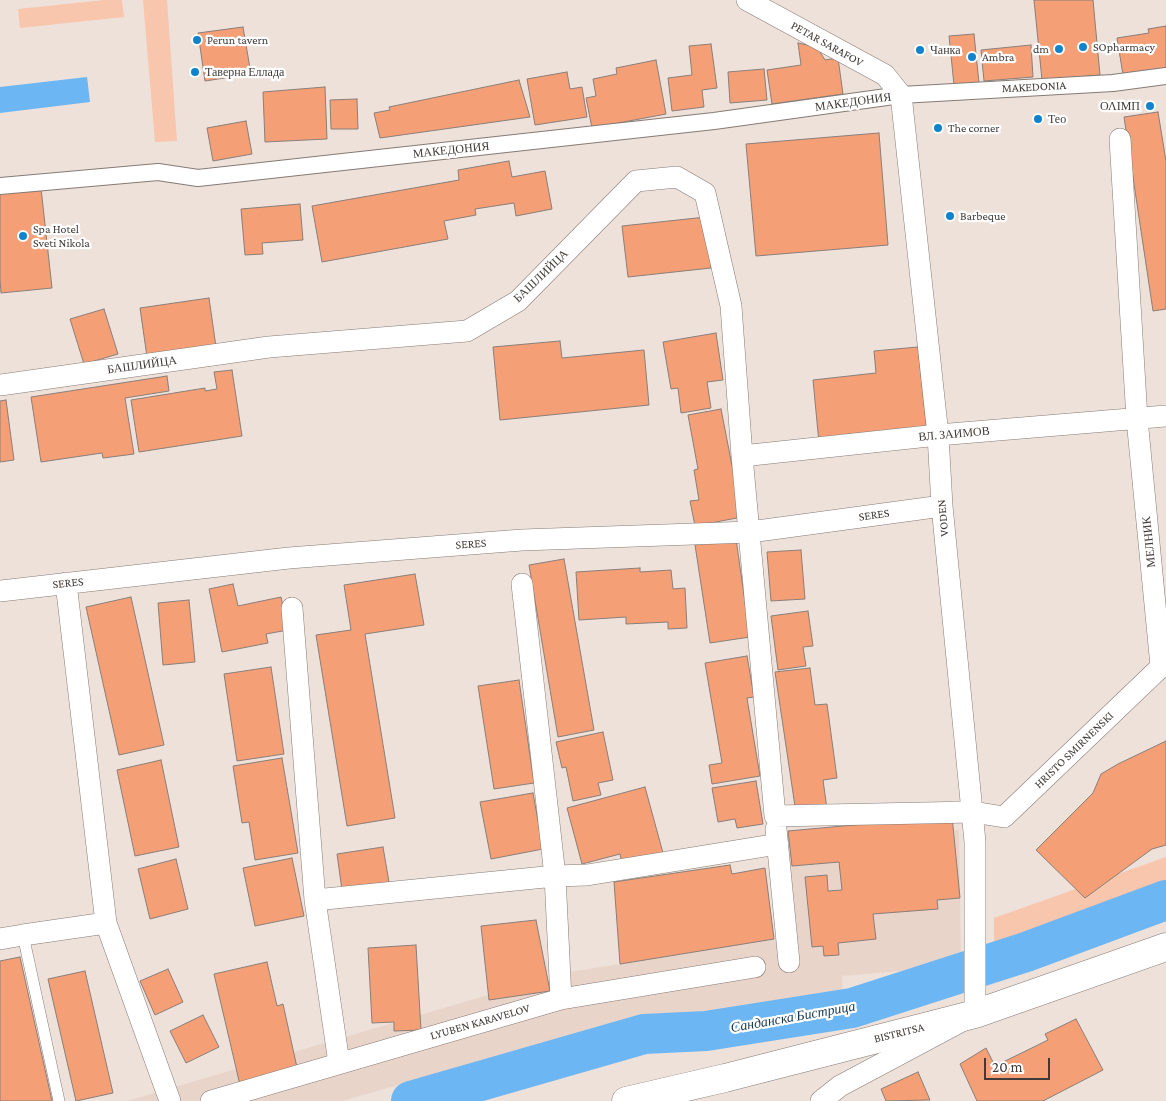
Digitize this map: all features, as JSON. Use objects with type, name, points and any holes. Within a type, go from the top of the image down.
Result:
[{"type":"street","name":"PETAR SARAFOV","points":[[747,0],[885,75],[901,95]]},
{"type":"street","name":"MAKEDONIA","points":[[901,95],[1113,83],[1166,76]]},
{"type":"street","name":"МАКЕДОНИЯ","points":[[0,186],[158,172],[198,178],[714,121],[901,95]]},
{"type":"street","name":"VODEN","points":[[901,95],[938,436],[942,506],[973,812],[975,842],[975,1003]]},
{"type":"street","name":"МЕЛНИК","points":[[1120,139],[1137,419],[1164,664]]},
{"type":"street","name":"БАШЛИЙЦА","points":[[0,385],[269,347],[467,331],[518,301],[636,181],[677,177],[705,193],[731,306],[742,456],[789,962]]},
{"type":"street","name":"ВЛ. ЗАИМОВ","points":[[742,456],[938,436],[1166,416]]},
{"type":"street","name":"SERES","points":[[0,591],[289,558],[522,540],[750,532],[942,506]]},
{"type":"street","points":[[66,583],[106,923],[170,1101]]},
{"type":"street","points":[[522,584],[555,876],[561,999]]},
{"type":"street","points":[[292,608],[315,900],[339,1063]]},
{"type":"street","name":"HRISTO SMIRNENSKI","points":[[973,812],[1004,817],[1164,664]]},
{"type":"street","points":[[775,816],[973,812]]},
{"type":"street","points":[[315,900],[555,876],[587,875],[778,844]]},
{"type":"street","points":[[0,939],[23,934],[106,923]]},
{"type":"street","name":"BISTRITSA","points":[[626,1101],[725,1078],[1166,947]]},
{"type":"street","name":"LYUBEN KARAVELOV","points":[[211,1101],[561,999],[755,967]]},
{"type":"street","points":[[821,1101],[840,1086],[975,1003]]},
{"type":"lane","points":[[23,934],[59,1101]]},
{"type":"lane","points":[[701,1095],[725,1078]]},
{"type":"shaded area","points":[[122,0],[124,17],[20,28],[18,9]]},
{"type":"shaded area","points":[[143,0],[167,0],[177,141],[155,142]]},
{"type":"shaded area","points":[[959,830],[961,966],[842,976],[843,1003],[564,1038],[342,1101],[127,1101],[563,973],[795,936],[786,833]]},
{"type":"shaded area","points":[[1166,857],[1166,888],[994,952],[994,918]]},
{"type":"water","points":[[87,77],[90,102],[0,113],[0,87]]},
{"type":"building","points":[[1034,0],[1093,0],[1100,75],[1042,80]]},
{"type":"building","points":[[1166,26],[1166,68],[1123,75],[1117,38],[1149,33],[1148,29]]},
{"type":"building","points":[[243,27],[251,74],[205,81],[198,33]]},
{"type":"building","points":[[974,34],[979,83],[954,85],[949,36]]},
{"type":"building","points":[[798,43],[817,47],[825,60],[838,58],[843,94],[772,104],[767,70],[801,65]]},
{"type":"building","points":[[711,44],[717,88],[702,90],[704,107],[672,111],[668,78],[692,75],[689,46]]},
{"type":"building","points":[[1031,45],[1033,77],[984,81],[981,50]]},
{"type":"building","points":[[656,60],[666,114],[592,128],[586,98],[596,96],[593,79],[617,74],[616,68]]},
{"type":"building","points":[[764,69],[767,100],[730,103],[728,72]]},
{"type":"building","points":[[567,72],[570,89],[582,87],[587,117],[535,125],[527,79]]},
{"type":"building","points":[[519,80],[530,117],[380,138],[374,113],[390,110],[389,107]]},
{"type":"building","points":[[325,87],[327,139],[265,142],[263,92]]},
{"type":"building","points":[[357,99],[358,129],[331,129],[330,100]]},
{"type":"building","points":[[1158,112],[1166,161],[1166,309],[1153,311],[1124,117]]},
{"type":"building","points":[[246,121],[252,154],[213,161],[207,128]]},
{"type":"building","points":[[879,133],[888,245],[756,256],[746,144]]},
{"type":"building","points":[[509,161],[512,177],[545,171],[552,209],[516,216],[514,203],[475,209],[476,215],[444,221],[448,239],[322,262],[312,206],[459,180],[458,170]]},
{"type":"building","name":"Spa Hotel Sveti Nikola","points":[[41,188],[52,288],[1,293],[0,192]]},
{"type":"building","points":[[300,204],[303,240],[262,243],[263,254],[245,255],[241,209]]},
{"type":"building","points":[[706,217],[711,268],[628,277],[622,226]]},
{"type":"building","points":[[209,298],[216,347],[147,357],[140,308]]},
{"type":"building","points":[[104,309],[118,354],[84,364],[70,319]]},
{"type":"building","points":[[716,333],[723,380],[707,382],[711,408],[681,413],[678,388],[671,389],[663,342]]},
{"type":"building","points":[[560,341],[562,358],[644,350],[649,405],[500,420],[493,347]]},
{"type":"building","points":[[918,347],[927,432],[819,443],[813,380],[876,373],[874,351]]},
{"type":"building","points":[[232,370],[242,436],[139,452],[131,400],[205,388],[205,391],[217,389],[214,372]]},
{"type":"building","points":[[167,376],[169,391],[125,398],[134,454],[103,458],[102,453],[41,462],[31,397]]},
{"type":"building","points":[[6,400],[14,460],[0,462],[0,401]]},
{"type":"building","points":[[721,409],[742,517],[695,526],[690,501],[699,500],[694,470],[698,469],[688,415]]},
{"type":"building","points":[[736,539],[750,637],[710,643],[695,545]]},
{"type":"building","points":[[801,550],[805,599],[771,601],[767,552]]},
{"type":"building","points":[[564,559],[594,730],[558,737],[529,565]]},
{"type":"building","points":[[640,568],[640,572],[671,570],[673,589],[685,588],[687,628],[668,629],[668,622],[626,624],[626,617],[579,620],[576,572]]},
{"type":"building","points":[[415,574],[424,625],[365,634],[395,818],[347,826],[316,635],[351,630],[344,585]]},
{"type":"building","points":[[233,584],[238,606],[281,597],[288,630],[266,634],[268,643],[222,652],[209,589]]},
{"type":"building","points":[[131,597],[164,745],[119,755],[86,607]]},
{"type":"building","points":[[189,600],[195,662],[163,665],[158,603]]},
{"type":"building","points":[[808,611],[813,646],[803,647],[806,666],[778,670],[771,616]]},
{"type":"building","points":[[747,656],[754,697],[747,698],[760,776],[712,784],[709,765],[722,763],[705,663]]},
{"type":"building","points":[[271,667],[284,754],[237,761],[224,674]]},
{"type":"building","points":[[810,668],[815,705],[827,704],[837,778],[823,780],[827,809],[796,813],[775,672]]},
{"type":"building","points":[[519,680],[534,783],[494,789],[478,686]]},
{"type":"building","points":[[603,732],[613,780],[598,783],[601,795],[573,801],[566,767],[562,768],[556,742]]},
{"type":"building","points":[[1166,741],[1166,845],[1152,849],[1085,898],[1036,850],[1093,793],[1101,774]]},
{"type":"building","points":[[282,758],[298,853],[255,860],[249,822],[242,823],[233,766]]},
{"type":"building","points":[[161,760],[179,847],[135,856],[117,770]]},
{"type":"building","points":[[756,781],[763,824],[737,828],[735,819],[718,822],[712,788]]},
{"type":"building","points":[[645,787],[663,853],[622,863],[620,854],[582,864],[567,808]]},
{"type":"building","points":[[533,793],[543,849],[491,859],[480,802]]},
{"type":"building","points":[[952,816],[960,898],[937,900],[938,909],[873,914],[876,939],[838,943],[839,955],[824,956],[823,946],[812,947],[805,877],[827,875],[828,891],[842,890],[839,862],[792,866],[788,831]]},
{"type":"building","points":[[383,847],[389,882],[342,890],[337,854]]},
{"type":"building","points":[[292,858],[304,916],[255,926],[243,868]]},
{"type":"building","points":[[176,859],[188,909],[150,919],[138,869]]},
{"type":"building","points":[[730,865],[732,874],[765,868],[774,939],[620,964],[614,882]]},
{"type":"building","points":[[536,920],[550,991],[489,1000],[481,926]]},
{"type":"building","points":[[416,945],[421,1030],[394,1031],[394,1022],[372,1023],[368,948]]},
{"type":"building","points":[[20,957],[52,1101],[0,1101],[0,961]]},
{"type":"building","points":[[267,962],[277,1006],[283,1004],[298,1072],[240,1085],[214,974]]},
{"type":"building","points":[[168,969],[183,1002],[155,1015],[140,981]]},
{"type":"building","points":[[85,971],[113,1093],[76,1101],[48,979]]},
{"type":"building","points":[[203,1015],[219,1047],[186,1063],[170,1031]]},
{"type":"building","points":[[1076,1019],[1103,1070],[1043,1101],[977,1101],[960,1064],[986,1048],[995,1066],[1048,1040],[1045,1034]]},
{"type":"building","points":[[918,1072],[930,1100],[886,1101],[881,1089]]},
{"type":"waterway","name":"Санданска Бистрица","points":[[411,1101],[644,1034],[706,1031],[852,1008],[1026,952],[1166,900]]},
{"type":"place","name":"Perun tavern","points":[[197,40]]},
{"type":"place","name":"SOpharmacy","points":[[1083,47]]},
{"type":"place","name":"dm","points":[[1059,49]]},
{"type":"place","name":"Чанка","points":[[920,50]]},
{"type":"place","name":"Ambra","points":[[972,57]]},
{"type":"place","name":"Таверна Еллада","points":[[195,72]]},
{"type":"place","name":"ΟΛΙΜΠ","points":[[1150,106]]},
{"type":"place","name":"Тео","points":[[1038,119]]},
{"type":"place","name":"The corner","points":[[938,128]]},
{"type":"place","name":"Barbeque","points":[[950,216]]},
{"type":"place","name":"Spa Hotel Sveti Nikola","points":[[23,236]]}]
